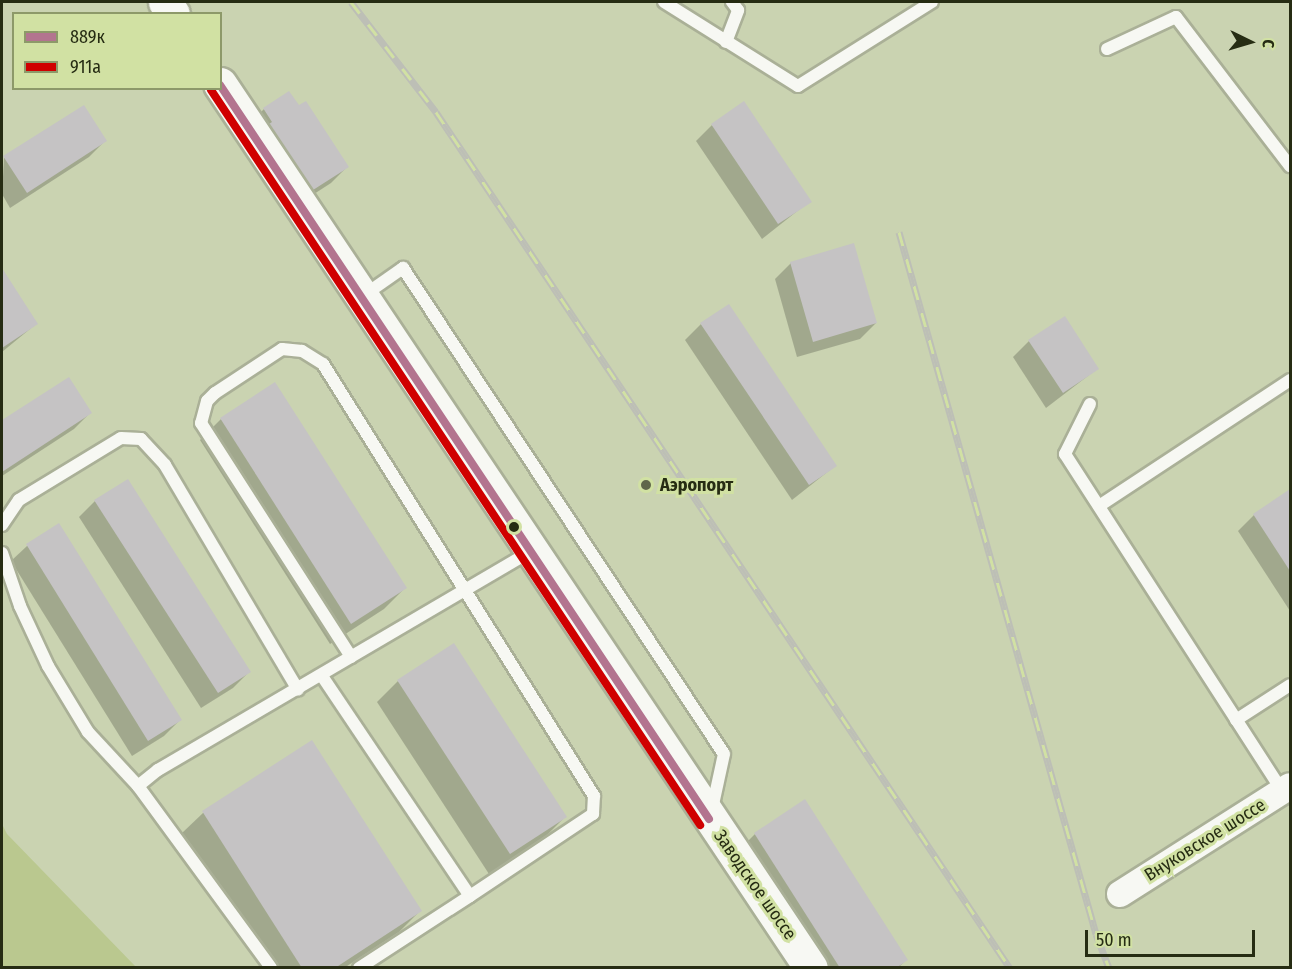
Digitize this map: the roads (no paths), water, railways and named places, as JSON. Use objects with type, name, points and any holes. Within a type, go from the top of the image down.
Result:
[{"type":"street","name":"Заводское шоссе","points":[[222,87],[709,819],[811,968]]},
{"type":"street","name":"Внуковское шоссе","points":[[1120,894],[1286,788]]},
{"type":"lane","points":[[664,2],[798,86],[932,2]]},
{"type":"lane","points":[[726,42],[738,10],[732,2]]},
{"type":"lane","points":[[1107,49],[1176,17],[1290,166]]},
{"type":"lane","points":[[363,296],[403,268],[724,754],[709,819]]},
{"type":"lane","points":[[351,657],[201,423],[207,401],[215,393],[282,348],[302,351],[323,364],[594,796],[595,807],[590,820],[359,968]]},
{"type":"lane","points":[[1099,506],[1290,380]]},
{"type":"lane","points":[[1090,404],[1065,454],[1236,720],[1286,788]]},
{"type":"lane","points":[[2,525],[19,500],[121,438],[141,439],[165,465],[298,690]]},
{"type":"lane","points":[[138,786],[158,770],[322,676],[531,551]]},
{"type":"lane","points":[[2,553],[20,606],[48,666],[88,732],[138,786],[271,968]]},
{"type":"lane","points":[[322,676],[470,896]]},
{"type":"lane","points":[[1236,720],[1290,685]]},
{"type":"railway","points":[[351,2],[436,112],[1010,968]]},
{"type":"railway","points":[[899,232],[1096,934],[1109,968]]},
{"type":"place","name":"Аэропорт","points":[[646,485]]}]
